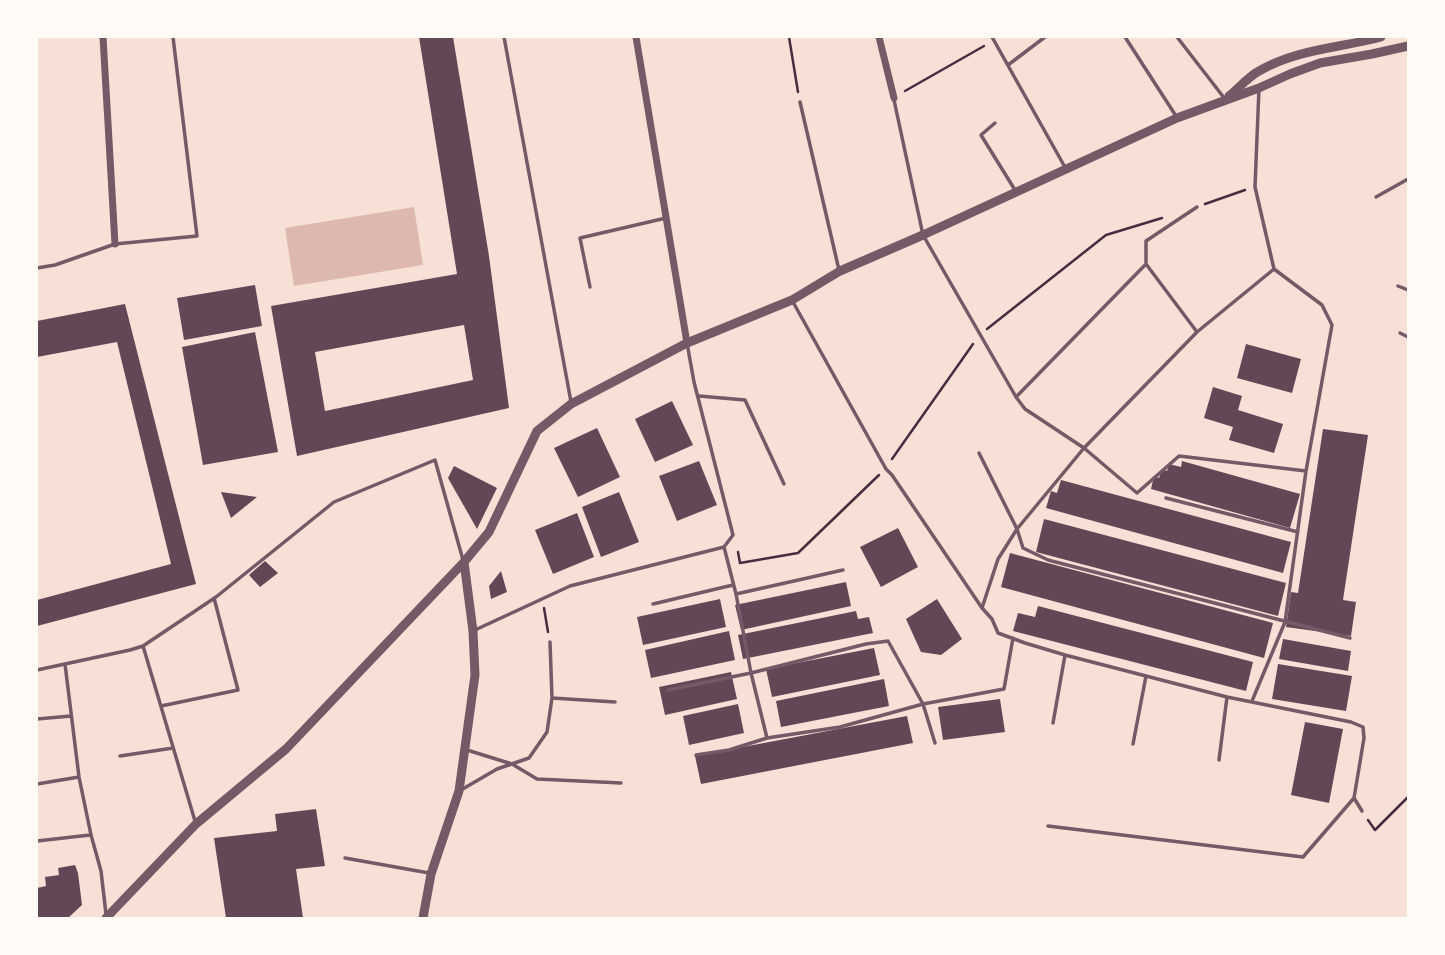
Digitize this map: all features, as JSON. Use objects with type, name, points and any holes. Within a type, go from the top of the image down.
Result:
[{"type":"street","points":[[103,37],[115,244]]},
{"type":"street","points":[[636,37],[687,343]]},
{"type":"street","points":[[879,37],[894,98]]},
{"type":"street","points":[[1225,99],[1258,72],[1292,56],[1381,37]]},
{"type":"street","points":[[107,918],[196,824],[286,748],[464,562],[489,532],[537,431],[571,404],[687,343],[792,300],[840,271],[1177,118],[1320,63],[1408,46]]},
{"type":"street","points":[[423,918],[431,874],[459,791],[475,676],[473,631],[464,562]]},
{"type":"lane","points":[[37,268],[55,265],[115,244],[197,236],[173,37]]},
{"type":"lane","points":[[504,37],[571,404]]},
{"type":"lane","points":[[1007,65],[1045,37]]},
{"type":"lane","points":[[1125,37],[1177,118]]},
{"type":"lane","points":[[1177,37],[1225,99]]},
{"type":"lane","points":[[993,39],[1066,169]]},
{"type":"lane","points":[[1252,701],[1285,622],[1306,471],[1332,325],[1322,304],[1274,270],[1255,187],[1259,88]]},
{"type":"lane","points":[[894,98],[923,235],[1025,409],[1084,448],[1137,493],[1179,456],[1306,471]]},
{"type":"lane","points":[[800,102],[840,271]]},
{"type":"lane","points":[[995,123],[981,135],[1016,192]]},
{"type":"lane","points":[[1376,197],[1408,179]]},
{"type":"lane","points":[[1196,332],[1146,264],[1146,241],[1197,207]]},
{"type":"lane","points":[[590,287],[580,238],[666,218]]},
{"type":"lane","points":[[1016,397],[1146,264]]},
{"type":"lane","points":[[982,608],[998,559],[1017,529],[1084,448],[1196,332],[1274,270]]},
{"type":"lane","points":[[1398,286],[1408,290]]},
{"type":"lane","points":[[792,300],[886,469],[992,619],[998,633],[1065,655],[1227,697],[1351,722],[1363,727],[1364,738],[1354,798],[1303,856],[1048,826]]},
{"type":"lane","points":[[1400,333],[1408,337]]},
{"type":"lane","points":[[473,631],[570,586],[724,547],[733,534],[687,343]]},
{"type":"lane","points":[[698,396],[744,400],[784,484]]},
{"type":"lane","points":[[979,453],[1017,529],[1023,548],[1048,560],[1350,638]]},
{"type":"lane","points":[[37,670],[143,646],[214,598],[334,502],[435,460],[464,562]]},
{"type":"lane","points":[[1166,498],[1298,531]]},
{"type":"lane","points":[[724,547],[767,738]]},
{"type":"lane","points":[[736,594],[843,570]]},
{"type":"lane","points":[[653,604],[733,585]]},
{"type":"lane","points":[[161,706],[238,690],[214,598]]},
{"type":"lane","points":[[696,755],[729,750],[767,738],[840,727],[923,705],[1004,689],[1013,638]]},
{"type":"lane","points":[[667,690],[888,641],[923,705],[935,743]]},
{"type":"lane","points":[[459,791],[497,769],[529,758],[547,732],[552,698],[550,642]]},
{"type":"lane","points":[[143,646],[196,824]]},
{"type":"lane","points":[[1052,723],[1065,655]]},
{"type":"lane","points":[[65,664],[79,777],[101,871],[107,918]]},
{"type":"lane","points":[[1133,744],[1146,676]]},
{"type":"lane","points":[[1219,760],[1227,697]]},
{"type":"lane","points":[[552,698],[615,702]]},
{"type":"lane","points":[[37,719],[71,716]]},
{"type":"lane","points":[[120,756],[173,748]]},
{"type":"lane","points":[[465,749],[512,764],[537,779],[621,783]]},
{"type":"lane","points":[[37,784],[79,777]]},
{"type":"lane","points":[[1354,798],[1362,811]]},
{"type":"lane","points":[[37,841],[91,835]]},
{"type":"lane","points":[[345,858],[431,874]]},
{"type":"path","points":[[789,37],[800,102]]},
{"type":"path","points":[[894,98],[993,39]]},
{"type":"path","points":[[1197,207],[1255,187]]},
{"type":"path","points":[[733,534],[740,563],[798,553],[886,469],[980,334],[1106,234],[1171,215]]},
{"type":"path","points":[[542,599],[550,642]]},
{"type":"path","points":[[1375,830],[1408,797]]},
{"type":"shaded area","points":[[414,207],[423,265],[294,286],[285,228]]},
{"type":"building","points":[[419,37],[453,37],[489,256],[509,408],[297,456],[271,306],[457,274]],"holes":[[[464,325],[473,380],[325,411],[315,352]]]},
{"type":"building","points":[[255,285],[262,326],[184,340],[177,298]]},
{"type":"building","points":[[125,304],[196,584],[37,626],[37,600],[171,564],[117,342],[37,357],[37,321]]},
{"type":"building","points":[[255,332],[278,452],[203,465],[182,347]]},
{"type":"building","points":[[1246,344],[1301,359],[1292,393],[1237,378]]},
{"type":"building","points":[[1213,387],[1242,396],[1238,410],[1283,424],[1274,453],[1229,440],[1233,427],[1204,418]]},
{"type":"building","points":[[672,401],[693,445],[655,462],[635,419]]},
{"type":"building","points":[[597,428],[620,477],[578,497],[554,448]]},
{"type":"building","points":[[1323,429],[1368,435],[1343,600],[1356,602],[1351,636],[1286,627],[1291,592],[1298,593]]},
{"type":"building","points":[[699,461],[717,505],[677,521],[659,476]]},
{"type":"building","points":[[1182,461],[1300,494],[1290,528],[1151,489],[1154,476],[1159,478],[1162,469],[1167,471],[1169,464],[1181,467]]},
{"type":"building","points":[[454,466],[497,488],[477,529],[448,478]]},
{"type":"building","points":[[1061,480],[1291,542],[1283,573],[1046,508],[1051,491],[1057,493]]},
{"type":"building","points":[[221,492],[257,497],[231,518]]},
{"type":"building","points":[[619,492],[639,542],[601,557],[582,507]]},
{"type":"building","points":[[577,513],[594,557],[553,574],[535,530]]},
{"type":"building","points":[[1044,519],[1286,583],[1278,616],[1036,552]]},
{"type":"building","points":[[898,528],[918,567],[881,587],[860,547]]},
{"type":"building","points":[[1010,553],[1273,623],[1264,658],[1001,587]]},
{"type":"building","points":[[265,561],[278,573],[260,587],[249,575]]},
{"type":"building","points":[[501,571],[507,592],[491,599],[489,586]]},
{"type":"building","points":[[846,582],[851,606],[741,630],[735,605]]},
{"type":"building","points":[[720,599],[726,627],[643,645],[637,617]]},
{"type":"building","points":[[937,599],[962,639],[941,655],[921,652],[906,619]]},
{"type":"building","points":[[1038,606],[1253,662],[1246,691],[1013,631],[1018,613],[1035,617]]},
{"type":"building","points":[[856,611],[858,619],[869,617],[873,633],[743,659],[738,635]]},
{"type":"building","points":[[729,631],[735,660],[651,678],[645,650]]},
{"type":"building","points":[[1283,639],[1351,651],[1348,671],[1279,659]]},
{"type":"building","points":[[874,648],[880,675],[772,697],[766,669]]},
{"type":"building","points":[[1278,664],[1352,676],[1346,711],[1272,699]]},
{"type":"building","points":[[731,672],[737,699],[665,715],[659,687]]},
{"type":"building","points":[[884,679],[889,706],[781,727],[776,701]]},
{"type":"building","points":[[1000,699],[1005,732],[943,740],[938,707]]},
{"type":"building","points":[[738,704],[744,733],[689,745],[683,716]]},
{"type":"building","points":[[907,716],[913,743],[701,784],[695,756]]},
{"type":"building","points":[[1305,722],[1343,729],[1329,803],[1291,795]]},
{"type":"building","points":[[316,809],[325,866],[296,869],[303,918],[226,918],[214,838],[277,831],[275,814]]},
{"type":"building","points":[[75,865],[82,905],[68,918],[37,918],[37,888],[46,886],[45,877],[59,875],[58,868]]}]
